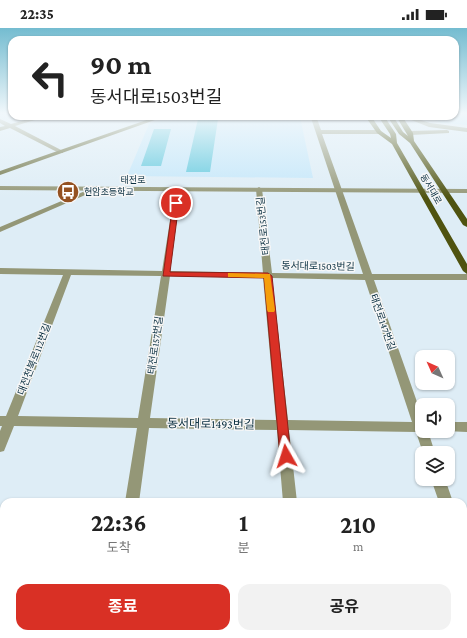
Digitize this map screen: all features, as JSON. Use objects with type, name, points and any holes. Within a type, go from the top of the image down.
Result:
[{"type":"main road","points":[[0,174],[91,141]]},
{"type":"main road","points":[[391,141],[394,144]]},
{"type":"main road","name":"동서대로","points":[[412,142],[467,225]]},
{"type":"main road","name":"동서대로","points":[[394,144],[467,271]]},
{"type":"street","points":[[40,141],[61,152]]},
{"type":"street","points":[[321,141],[337,190]]},
{"type":"street","name":"태전로","points":[[0,188],[467,191]]},
{"type":"street","points":[[0,230],[97,188]]},
{"type":"street","name":"태전로157번길","points":[[133,498],[178,189]]},
{"type":"street","name":"태전로153번길","points":[[259,189],[290,498]]},
{"type":"street","name":"태전로147번길","points":[[337,190],[415,410]]},
{"type":"street","name":"동서대로1503번길","points":[[0,271],[268,276],[467,277]]},
{"type":"street","name":"대전천북로112번길","points":[[0,446],[5,421],[68,272]]},
{"type":"street","name":"동서대로1493번길","points":[[5,421],[415,427]]},
{"type":"street","points":[[455,427],[467,427]]},
{"type":"street","points":[[440,486],[445,498]]},
{"type":"shaded area","points":[[142,141],[305,141],[313,178],[127,176]]},
{"type":"building","points":[[150,141],[168,141],[161,166],[141,166]]},
{"type":"building","points":[[193,141],[215,141],[210,172],[186,172]]},
{"type":"slow traffic","points":[[231,275],[268,276],[271,310]]},
{"type":"place","name":"현암초등학교","points":[[68,192]]},
{"type":"route","points":[[176,203],[166,274],[268,276],[286,456]]}]
